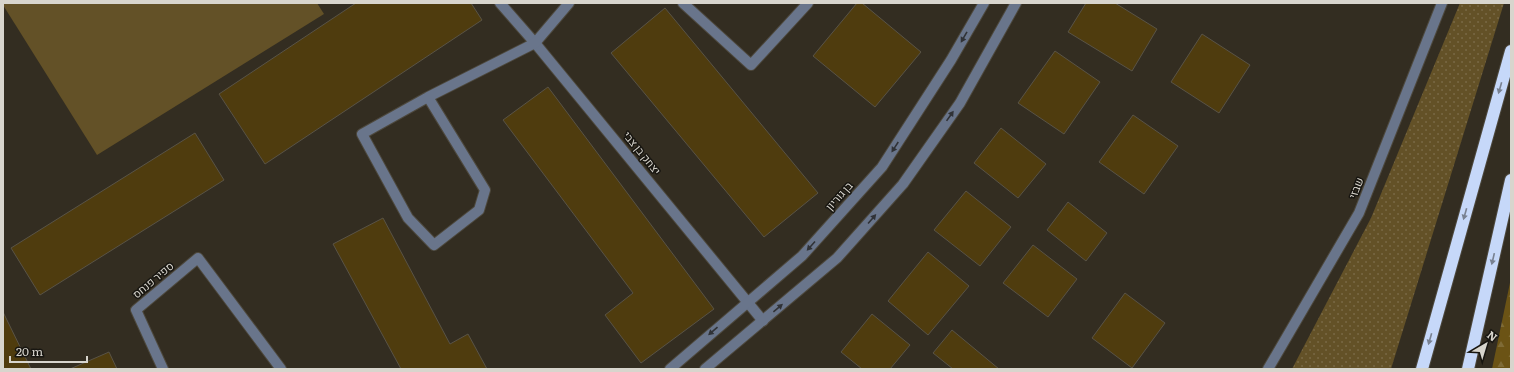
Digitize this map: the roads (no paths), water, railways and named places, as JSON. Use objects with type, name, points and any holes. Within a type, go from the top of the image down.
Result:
[{"type":"highway","points":[[1422,369],[1511,51]]},
{"type":"highway","points":[[1468,369],[1511,180]]},
{"type":"street","name":"יצחק בן צבי","points":[[500,3],[536,42],[763,321]]},
{"type":"street","points":[[428,97],[484,190],[479,210],[434,245],[408,218],[362,134],[428,97],[536,42],[569,3]]},
{"type":"street","points":[[683,3],[751,65],[808,3]]},
{"type":"street","name":"בן גוריון","points":[[670,369],[802,256],[882,167],[951,60],[984,3]]},
{"type":"street","points":[[705,369],[838,258],[903,184],[960,103],[1016,3]]},
{"type":"street","name":"שבזי","points":[[1268,369],[1359,213],[1442,3]]},
{"type":"street","name":"ספיר פנחס","points":[[163,369],[136,310],[198,258],[281,369]]}]
